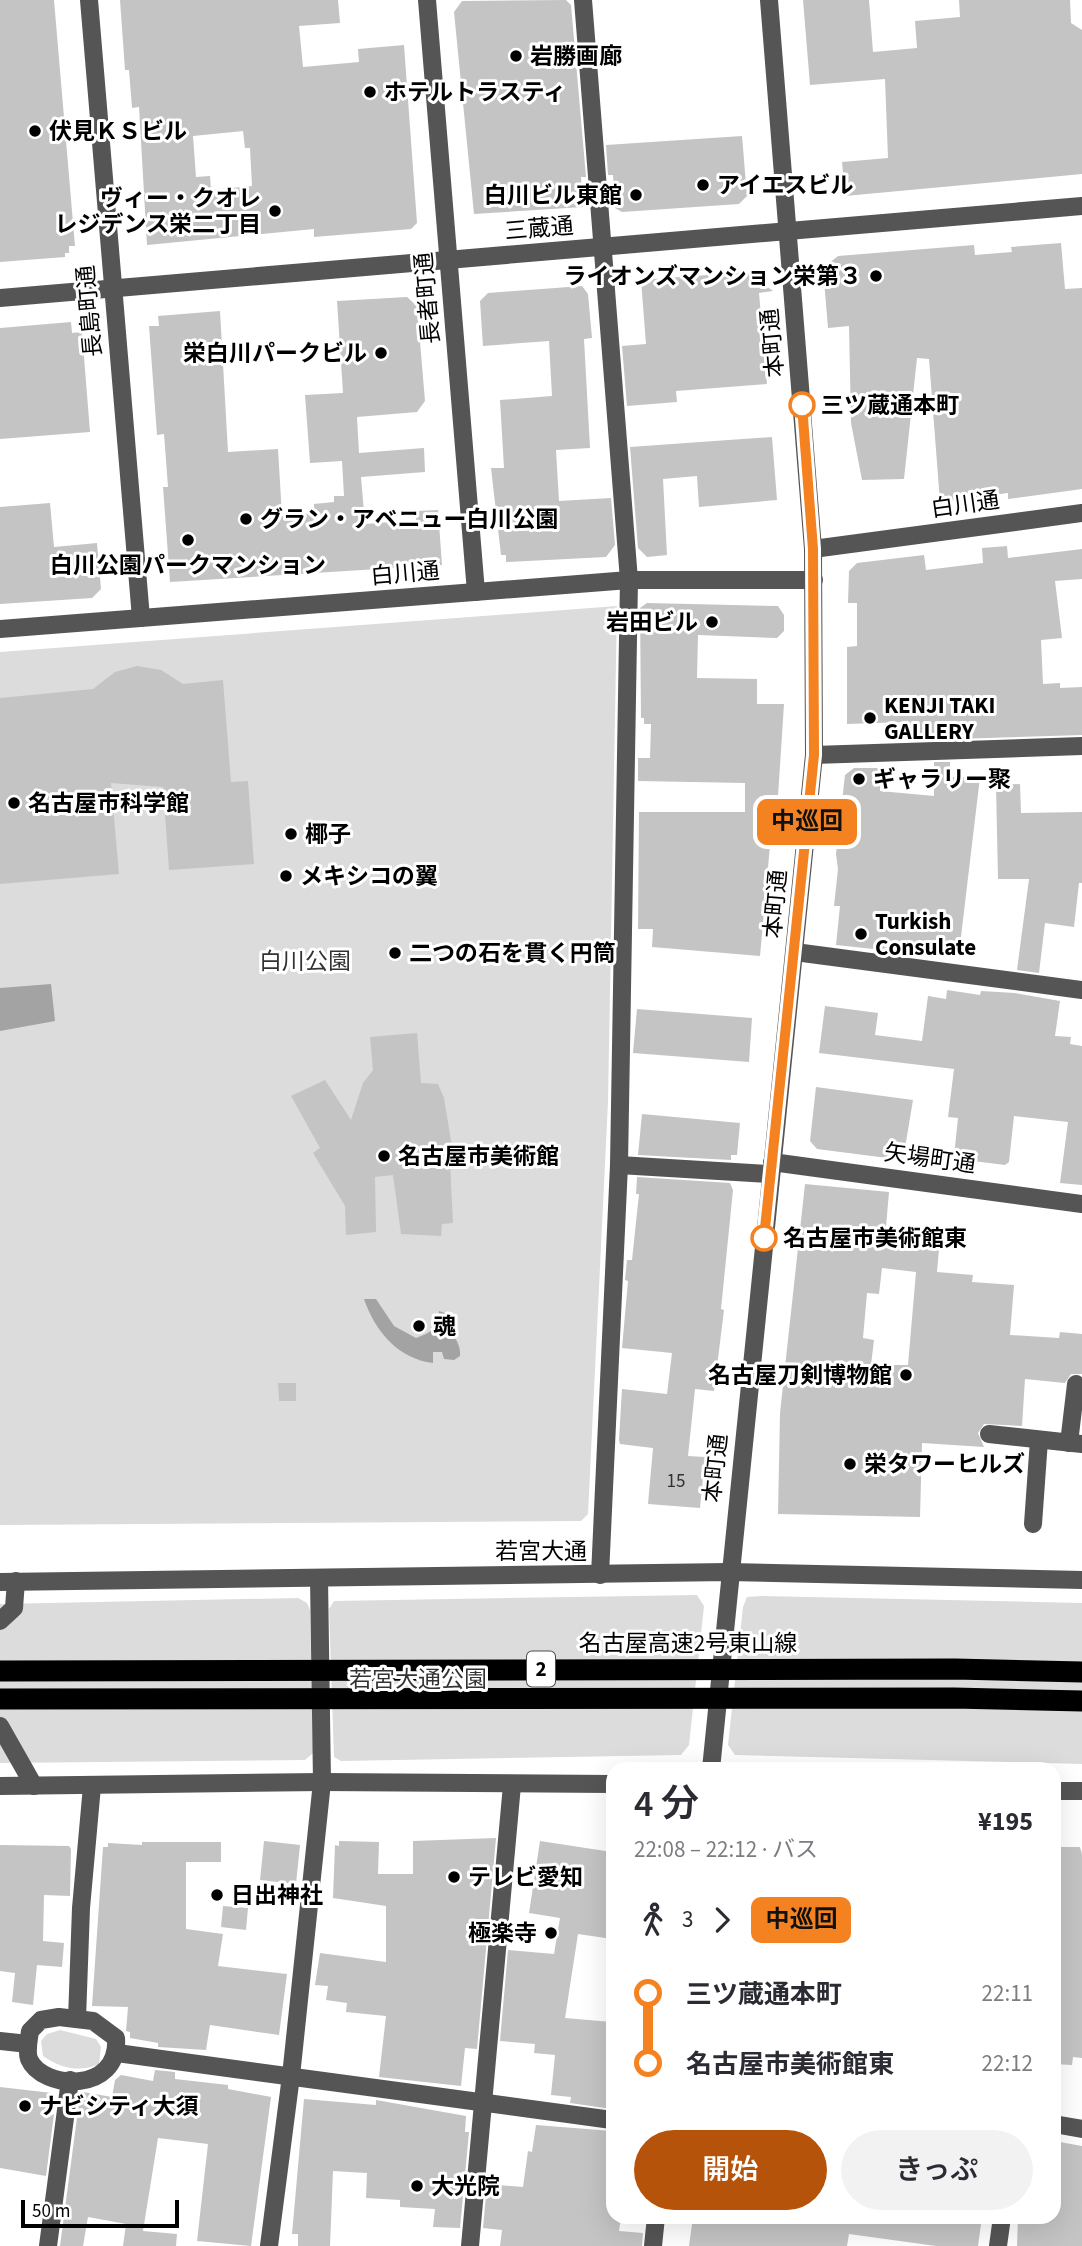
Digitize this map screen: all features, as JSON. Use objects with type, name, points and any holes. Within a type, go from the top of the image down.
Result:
[{"type":"highway","name":"名古屋高速2号東山線","points":[[0,1671],[956,1669],[1082,1672]]},
{"type":"highway","name":"2","points":[[0,1699],[954,1698],[1082,1701]]},
{"type":"street","name":"長島町通","points":[[89,0],[111,289],[141,618]]},
{"type":"street","name":"長者町通","points":[[427,0],[476,592]]},
{"type":"street","points":[[583,0],[629,580],[619,1165],[600,1576]]},
{"type":"street","name":"本町通","points":[[711,1762],[814,755],[813,549],[769,0]]},
{"type":"street","name":"三蔵通","points":[[0,298],[1082,206]]},
{"type":"street","name":"白川通","points":[[813,549],[1082,513]]},
{"type":"street","name":"白川通","points":[[0,629],[629,580],[814,580]]},
{"type":"street","points":[[814,755],[1082,747]]},
{"type":"street","points":[[795,952],[1082,990]]},
{"type":"street","name":"矢場町通","points":[[619,1165],[771,1168],[1082,1204]]},
{"type":"street","points":[[989,1434],[1076,1443],[1076,1384]]},
{"type":"street","points":[[1033,1524],[1039,1440]]},
{"type":"street","name":"若宮大通","points":[[8,1581],[600,1576],[729,1572],[1082,1580]]},
{"type":"street","points":[[269,2246],[291,2076],[322,1782],[319,1577]]},
{"type":"street","points":[[0,1621],[14,1608],[8,1581]]},
{"type":"street","points":[[0,1726],[34,1786]]},
{"type":"street","points":[[0,1786],[322,1782],[606,1784]]},
{"type":"street","points":[[470,2246],[512,1785]]},
{"type":"street","points":[[77,2018],[81,1908],[92,1786]]},
{"type":"street","points":[[1061,1791],[1082,1791]]},
{"type":"street","points":[[77,2018],[93,2021],[107,2028],[116,2038],[117,2053],[111,2067],[102,2076],[87,2080],[70,2080],[38,2071],[29,2059],[28,2044],[30,2031],[41,2020],[77,2018]]},
{"type":"street","points":[[0,2041],[28,2044]]},
{"type":"street","points":[[117,2053],[482,2100],[606,2119]]},
{"type":"street","points":[[48,2246],[70,2080]]},
{"type":"street","points":[[1061,2126],[1082,2130]]},
{"type":"street","points":[[653,2246],[655,2224]]},
{"type":"street","points":[[998,2246],[1001,2224]]},
{"type":"green space","name":"白川公園","points":[[617,606],[608,1102],[588,1514],[581,1521],[0,1525],[0,652]]},
{"type":"green space","name":"若宮大通公園","points":[[697,1595],[704,1606],[689,1745],[681,1755],[341,1761],[334,1757],[329,1609],[334,1601]]},
{"type":"green space","points":[[747,1597],[1082,1603],[1082,1764],[735,1755],[728,1745],[743,1607]]},
{"type":"green space","name":"若宮大通公園","points":[[298,1598],[307,1603],[310,1610],[313,1753],[305,1760],[0,1763],[0,1604]]},
{"type":"green space","points":[[60,2030],[96,2039],[101,2047],[99,2064],[70,2068],[43,2056],[41,2041],[47,2034]]},
{"type":"shaded area","points":[[51,984],[55,1021],[0,1031],[0,988]]},
{"type":"shaded area","points":[[364,1299],[376,1299],[394,1326],[416,1338],[433,1329],[439,1311],[445,1313],[460,1356],[454,1360],[444,1359],[442,1352],[433,1352],[433,1363],[409,1356],[381,1332]]},
{"type":"building","points":[[0,0],[54,0],[75,246],[69,246],[69,253],[65,253],[65,257],[0,262]]},
{"type":"building","points":[[120,0],[338,0],[340,23],[299,26],[303,67],[359,62],[358,49],[404,45],[417,223],[411,229],[314,237],[314,229],[147,245],[139,107],[132,108],[129,70],[125,70]],"holes":[[[243,131],[245,148],[250,148],[252,186],[211,190],[210,176],[196,177],[193,136]]]},
{"type":"building","points":[[566,0],[571,5],[586,177],[581,177],[583,207],[474,214],[454,12],[462,1]]},
{"type":"building","points":[[803,0],[869,0],[873,52],[917,48],[915,21],[960,17],[959,0],[1070,0],[1071,23],[1082,30],[1082,174],[845,196],[842,162],[888,158],[885,79],[810,85]]},
{"type":"building","points":[[742,136],[747,196],[739,204],[622,212],[615,208],[613,175],[608,175],[606,145]]},
{"type":"building","points":[[1061,243],[1065,289],[1082,288],[1082,489],[1008,499],[1008,493],[940,502],[929,359],[917,358],[904,479],[862,480],[851,423],[849,326],[828,328],[823,268],[838,256],[974,245],[975,255],[1012,252],[1011,247]]},
{"type":"building","points":[[747,272],[773,291],[759,293],[767,384],[676,391],[677,402],[627,406],[622,346],[646,344],[641,280]]},
{"type":"building","points":[[582,286],[588,294],[592,338],[584,339],[590,448],[556,450],[559,501],[611,498],[615,545],[606,557],[506,562],[506,555],[501,555],[491,468],[504,468],[500,400],[552,396],[549,341],[483,346],[480,301],[488,293]]},
{"type":"building","points":[[407,297],[417,306],[425,401],[417,412],[357,417],[359,453],[424,448],[425,472],[361,477],[365,524],[416,520],[416,511],[438,510],[442,565],[170,582],[163,487],[168,487],[164,434],[157,435],[149,326],[159,326],[158,316],[220,311],[228,452],[278,449],[282,516],[314,513],[314,504],[334,502],[334,496],[344,496],[342,461],[310,463],[305,395],[343,393],[337,301]]},
{"type":"building","points":[[71,322],[72,333],[82,332],[90,432],[0,439],[0,328]]},
{"type":"building","points":[[772,437],[777,500],[699,507],[697,476],[663,479],[667,555],[647,557],[638,548],[630,447]]},
{"type":"building","points":[[50,503],[54,547],[97,543],[101,589],[92,598],[0,604],[0,507]]},
{"type":"building","points":[[1007,546],[1008,558],[1082,549],[1082,579],[1055,581],[1062,638],[1041,640],[1043,684],[1060,683],[1060,688],[1082,687],[1082,735],[924,740],[924,736],[904,737],[904,722],[847,724],[847,647],[857,646],[857,603],[848,603],[849,571],[857,563],[924,555],[926,570],[983,563],[982,548]]},
{"type":"building","points":[[647,603],[778,606],[784,615],[784,631],[777,638],[698,635],[697,678],[757,679],[757,704],[784,704],[777,812],[773,812],[760,956],[652,947],[653,929],[638,929],[639,812],[745,812],[745,783],[638,781],[638,758],[650,758],[651,724],[644,724],[644,718],[641,718],[640,608]]},
{"type":"building","points":[[137,666],[161,670],[183,684],[223,680],[231,782],[248,781],[254,864],[169,870],[163,787],[111,783],[119,874],[0,884],[0,698],[93,689],[115,672]]},
{"type":"building","points":[[934,762],[950,762],[950,777],[980,777],[960,945],[940,943],[939,956],[836,945],[840,906],[834,906],[838,869],[836,854],[845,775],[854,768],[880,768],[880,791],[934,796]]},
{"type":"building","points":[[1020,784],[1021,813],[1082,812],[1082,883],[1079,883],[1074,927],[1045,923],[1039,973],[1017,970],[1029,879],[998,879],[996,785]]},
{"type":"building","points":[[947,990],[980,995],[981,991],[1015,993],[1060,1001],[1055,1036],[1071,1037],[1070,1044],[1082,1046],[1082,1185],[1060,1183],[1068,1122],[1014,1116],[1009,1162],[1005,1165],[957,1159],[954,1156],[958,1118],[948,1117],[954,1069],[819,1053],[825,1006],[878,1013],[875,1035],[922,1041],[928,996],[946,999]]},
{"type":"building","points":[[637,1009],[752,1018],[749,1062],[633,1053]]},
{"type":"building","name":"名古屋市美術館","points":[[417,1033],[421,1083],[438,1084],[444,1098],[454,1159],[450,1162],[453,1223],[442,1224],[441,1236],[401,1234],[393,1175],[375,1177],[376,1232],[346,1235],[345,1206],[313,1153],[320,1148],[291,1096],[325,1080],[351,1120],[363,1083],[373,1070],[370,1037]]},
{"type":"building","points":[[816,1087],[913,1100],[903,1160],[817,1149],[810,1141]]},
{"type":"building","points":[[642,1114],[740,1123],[737,1155],[731,1155],[731,1160],[638,1155]]},
{"type":"building","points":[[637,1177],[730,1183],[733,1190],[721,1309],[724,1310],[714,1391],[695,1389],[688,1456],[705,1457],[700,1508],[648,1504],[653,1448],[620,1444],[619,1440],[622,1389],[667,1394],[672,1353],[622,1348],[628,1281],[625,1280],[627,1260],[632,1260],[639,1194],[636,1194]]},
{"type":"building","points":[[805,1184],[889,1192],[885,1238],[920,1241],[921,1236],[940,1238],[937,1272],[973,1275],[972,1282],[1014,1285],[1010,1335],[1059,1338],[1060,1332],[1082,1334],[1082,1374],[1071,1374],[1065,1383],[1025,1379],[1022,1426],[984,1424],[978,1433],[984,1447],[922,1443],[920,1517],[778,1514],[780,1413]],"holes":[[[882,1268],[916,1272],[908,1365],[871,1365],[874,1340],[863,1338],[867,1293],[879,1294]]]},
{"type":"building","points":[[278,1383],[296,1383],[296,1401],[279,1401]]},
{"type":"building","points":[[496,1838],[477,2049],[465,2048],[461,2086],[379,2077],[386,2016],[346,2012],[347,2003],[326,2000],[328,1986],[315,1985],[320,1953],[386,1962],[386,1906],[333,1898],[335,1845],[339,1846],[339,1841],[379,1842],[378,1874],[413,1874],[413,1841]]},
{"type":"building","points":[[264,1841],[300,1845],[296,1884],[260,1880]]},
{"type":"building","points":[[540,1841],[606,1851],[606,1938],[578,1934],[565,2018],[606,2021],[606,2108],[570,2103],[571,2097],[551,2095],[555,2055],[534,2053],[535,2044],[500,2041],[508,1950],[554,1954],[560,1918],[529,1913]]},
{"type":"building","points":[[142,1842],[221,1842],[221,1862],[186,1862],[186,1929],[223,1934],[218,1966],[287,1974],[279,2035],[210,2025],[206,2050],[158,2047],[158,2043],[130,2038],[130,2032],[126,2031],[128,2007],[92,2006],[103,1847],[108,1847],[108,1843],[142,1845]]},
{"type":"building","points":[[0,1845],[69,1846],[71,1849],[70,1896],[44,1895],[43,1941],[64,1943],[62,1967],[37,1965],[33,2005],[12,2002],[15,1973],[0,1971]]},
{"type":"building","points":[[1061,1847],[1080,1847],[1082,1854],[1082,2058],[1073,2057],[1072,2065],[1061,2064]]},
{"type":"building","points":[[223,1906],[248,1908],[246,1930],[221,1927]]},
{"type":"building","points":[[155,2070],[175,2072],[175,2079],[228,2085],[228,2089],[271,2097],[251,2246],[197,2241],[208,2144],[158,2138],[143,2231],[177,2234],[176,2246],[123,2246],[126,2224],[88,2217],[83,2246],[60,2246],[80,2095],[83,2092],[112,2097],[115,2080],[121,2075],[153,2081]]},
{"type":"building","points":[[0,2087],[52,2093],[49,2117],[54,2114],[46,2176],[0,2168]]},
{"type":"building","points":[[304,2099],[376,2105],[376,2100],[466,2116],[465,2132],[469,2132],[460,2228],[433,2227],[435,2209],[400,2207],[400,2200],[366,2198],[367,2173],[333,2171],[330,2246],[298,2246],[298,2234],[292,2234]]},
{"type":"building","points":[[536,2125],[606,2131],[606,2224],[620,2224],[619,2231],[643,2233],[642,2246],[500,2246],[502,2230],[483,2228],[487,2184],[523,2187],[528,2151],[532,2152]]},
{"type":"building","points":[[1061,2142],[1082,2146],[1082,2246],[1017,2246],[1018,2224],[1061,2224]]},
{"type":"building","points":[[692,2224],[981,2224],[978,2246],[936,2246],[849,2234],[847,2246],[689,2246]]},
{"type":"bus line","name":"中巡回","points":[[764,1238],[814,755],[813,549],[802,405]]},
{"type":"place","name":"岩勝画廊","points":[[516,56]]},
{"type":"place","name":"ホテルトラスティ","points":[[370,92]]},
{"type":"place","name":"伏見ＫＳビル","points":[[35,131]]},
{"type":"place","name":"アイエスビル","points":[[703,185]]},
{"type":"place","name":"白川ビル東館","points":[[636,195]]},
{"type":"place","name":"ヴィー・クオレ レジデンス栄二丁目","points":[[275,211]]},
{"type":"place","name":"ライオンズマンション栄第３","points":[[876,276]]},
{"type":"place","name":"栄白川パークビル","points":[[381,353]]},
{"type":"place","name":"三ツ蔵通本町","points":[[802,405]]},
{"type":"place","name":"グラン・アベニュー白川公園","points":[[246,519]]},
{"type":"place","name":"白川公園パークマンション","points":[[188,540]]},
{"type":"place","name":"岩田ビル","points":[[712,622]]},
{"type":"place","name":"KENJI TAKI GALLERY","points":[[870,718]]},
{"type":"place","name":"ギャラリー聚","points":[[859,779]]},
{"type":"place","name":"名古屋市科学館","points":[[14,803]]},
{"type":"place","name":"椰子","points":[[291,834]]},
{"type":"place","name":"メキシコの翼","points":[[286,876]]},
{"type":"place","name":"Turkish Consulate","points":[[861,934]]},
{"type":"place","name":"二つの石を貫く円筒","points":[[395,953]]},
{"type":"place","name":"名古屋市美術館","points":[[384,1156]]},
{"type":"place","name":"名古屋市美術館東","points":[[764,1238]]},
{"type":"place","name":"魂","points":[[419,1326]]},
{"type":"place","name":"名古屋刀剣博物館","points":[[906,1375]]},
{"type":"place","name":"栄タワーヒルズ","points":[[850,1464]]},
{"type":"place","name":"テレビ愛知","points":[[454,1877]]},
{"type":"place","name":"日出神社","points":[[217,1895]]},
{"type":"place","name":"極楽寺","points":[[551,1933]]},
{"type":"place","name":"ナビシティ大須","points":[[25,2106]]},
{"type":"place","name":"大光院","points":[[417,2186]]}]
